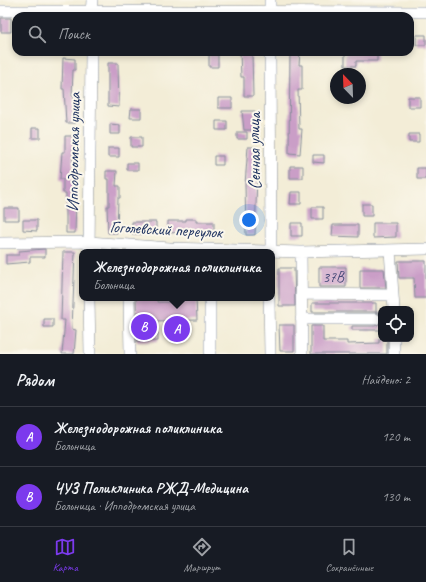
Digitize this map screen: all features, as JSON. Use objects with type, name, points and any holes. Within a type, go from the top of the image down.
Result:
[{"type":"street","points":[[270,0],[270,12]]},
{"type":"street","points":[[0,10],[91,9],[198,12]]},
{"type":"street","points":[[414,12],[426,12]]},
{"type":"street","name":"Ипподромская улица","points":[[89,247],[91,56]]},
{"type":"street","name":"Сенная улица","points":[[269,249],[270,56]]},
{"type":"street","name":"Гоголевский переулок","points":[[0,243],[143,249]]},
{"type":"street","name":"Гоголевский переулок","points":[[275,251],[426,249]]},
{"type":"street","points":[[390,250],[394,306]]},
{"type":"street","points":[[301,252],[302,354]]},
{"type":"street","points":[[301,294],[393,296]]},
{"type":"street","points":[[89,301],[90,354]]},
{"type":"street","points":[[129,301],[130,354]]},
{"type":"street","points":[[210,301],[210,354]]},
{"type":"street","points":[[269,301],[270,354]]},
{"type":"street","points":[[302,319],[375,319]]},
{"type":"street","points":[[394,342],[394,354]]},
{"type":"building","points":[[1,18],[11,18],[11,32],[1,32]]},
{"type":"building","points":[[416,35],[426,35],[426,45],[416,45]]},
{"type":"building","points":[[209,56],[218,56],[218,67],[209,67]]},
{"type":"building","points":[[240,56],[252,56],[253,96],[244,96],[244,77],[241,77]]},
{"type":"building","points":[[290,56],[300,56],[299,65],[302,65],[302,90],[298,90],[299,129],[302,129],[300,154],[289,153]]},
{"type":"building","points":[[345,56],[377,56],[377,61],[356,61],[356,66],[345,66]]},
{"type":"building","points":[[63,58],[75,59],[72,96],[74,96],[75,123],[66,123],[64,89],[62,89]]},
{"type":"building","points":[[108,63],[118,63],[119,107],[108,106]]},
{"type":"building","points":[[408,97],[420,97],[420,107],[408,107]]},
{"type":"building","points":[[218,98],[232,98],[232,108],[218,108]]},
{"type":"building","points":[[131,109],[141,109],[141,118],[130,118]]},
{"type":"building","points":[[242,111],[255,111],[255,130],[244,130]]},
{"type":"building","points":[[216,121],[227,121],[227,130],[216,130]]},
{"type":"building","points":[[110,124],[120,125],[120,134],[110,134]]},
{"type":"building","points":[[32,128],[40,128],[40,138],[32,138]]},
{"type":"building","points":[[237,132],[247,132],[247,139],[237,139]]},
{"type":"building","points":[[409,134],[419,134],[419,142],[409,142]]},
{"type":"building","points":[[65,136],[75,136],[75,146],[73,146],[73,168],[75,169],[73,200],[76,200],[75,233],[66,233],[66,193],[63,193],[63,179],[60,179],[62,152],[65,152]]},
{"type":"building","points":[[131,137],[142,137],[142,147],[131,147]]},
{"type":"building","points":[[248,147],[258,147],[255,235],[246,235],[245,184]]},
{"type":"building","points":[[108,148],[119,148],[119,157],[108,157]]},
{"type":"building","points":[[313,155],[324,155],[324,163],[313,162]]},
{"type":"building","points":[[214,156],[223,156],[223,165],[214,165]]},
{"type":"building","points":[[127,163],[138,163],[138,170],[127,170]]},
{"type":"building","points":[[290,166],[303,166],[303,178],[290,178]]},
{"type":"building","points":[[417,168],[426,168],[426,179],[417,179]]},
{"type":"building","points":[[106,171],[117,171],[116,186],[120,186],[120,198],[118,198],[117,233],[108,233],[107,206],[109,206],[109,179],[106,179]]},
{"type":"building","points":[[291,192],[301,192],[301,204],[290,204]]},
{"type":"building","points":[[362,204],[372,204],[372,216],[362,216]]},
{"type":"building","points":[[312,207],[323,207],[323,219],[312,219]]},
{"type":"building","points":[[4,208],[19,208],[19,220],[4,220]]},
{"type":"building","points":[[186,219],[196,219],[196,222],[214,222],[214,234],[203,235],[203,231],[168,233],[168,221],[186,221]]},
{"type":"building","points":[[23,220],[37,220],[37,231],[23,230]]},
{"type":"building","points":[[132,222],[156,222],[156,234],[132,234]]},
{"type":"building","points":[[291,223],[302,223],[302,236],[291,236]]},
{"type":"building","points":[[373,223],[396,223],[396,237],[373,238]]},
{"type":"building","points":[[333,225],[358,225],[358,237],[332,236]]},
{"type":"building","points":[[45,249],[45,257],[30,257],[30,262],[6,264],[6,255],[19,255],[19,251]]},
{"type":"building","points":[[63,252],[75,252],[72,329],[76,330],[74,354],[62,354],[65,320],[61,320]]},
{"type":"building","points":[[398,261],[426,261],[426,298],[415,298],[414,278],[399,278]]},
{"type":"building","points":[[319,267],[346,267],[346,287],[319,287]]},
{"type":"building","points":[[279,268],[294,268],[295,306],[279,306]]},
{"type":"building","points":[[360,269],[384,269],[386,288],[360,288]]},
{"type":"building","points":[[136,301],[196,301],[197,320],[153,321],[153,333],[158,333],[158,341],[137,342]]},
{"type":"building","points":[[312,303],[376,303],[376,312],[378,314],[375,312],[312,312]]},
{"type":"building","points":[[44,319],[53,319],[53,327],[44,327]]},
{"type":"building","points":[[378,324],[378,330],[352,330],[352,326],[375,326]]},
{"type":"building","points":[[279,325],[294,325],[294,351],[280,351]]},
{"type":"building","points":[[311,326],[323,326],[323,341],[347,341],[347,344],[387,342],[387,354],[311,354]]},
{"type":"place","name":"ЧУЗ Поликлиника РЖД-Медицина","points":[[144,327]]},
{"type":"place","name":"Железнодорожная поликлиника","points":[[177,329]]}]
